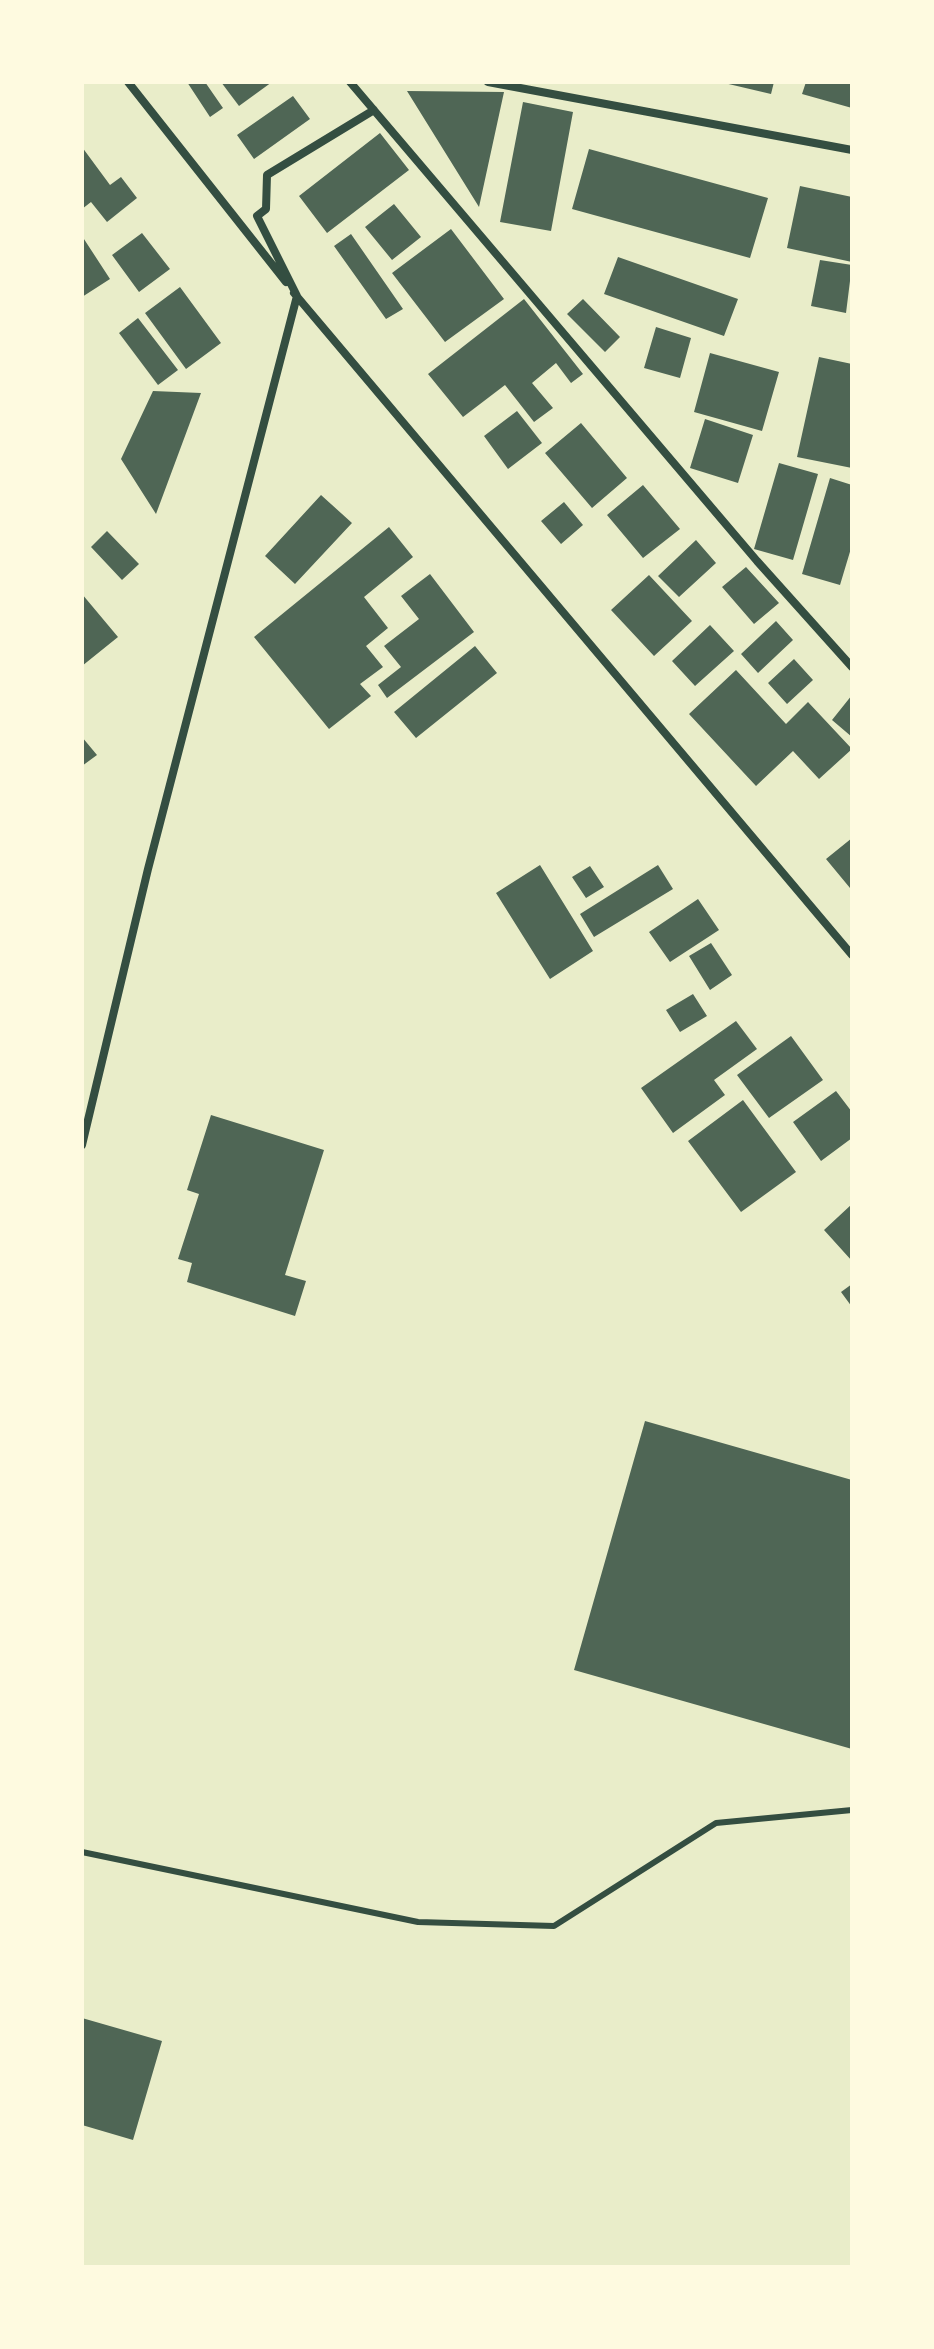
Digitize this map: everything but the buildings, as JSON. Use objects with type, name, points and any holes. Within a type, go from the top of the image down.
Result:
[{"type":"street","points":[[128,82],[297,296],[852,955]]},
{"type":"street","points":[[350,82],[748,550],[852,667]]},
{"type":"street","points":[[488,82],[852,150]]},
{"type":"street","points":[[82,1145],[148,869],[297,296],[257,216],[266,209],[267,175],[374,110]]},
{"type":"lane","points":[[82,1852],[418,1922],[554,1926],[716,1823],[852,1810]]}]
